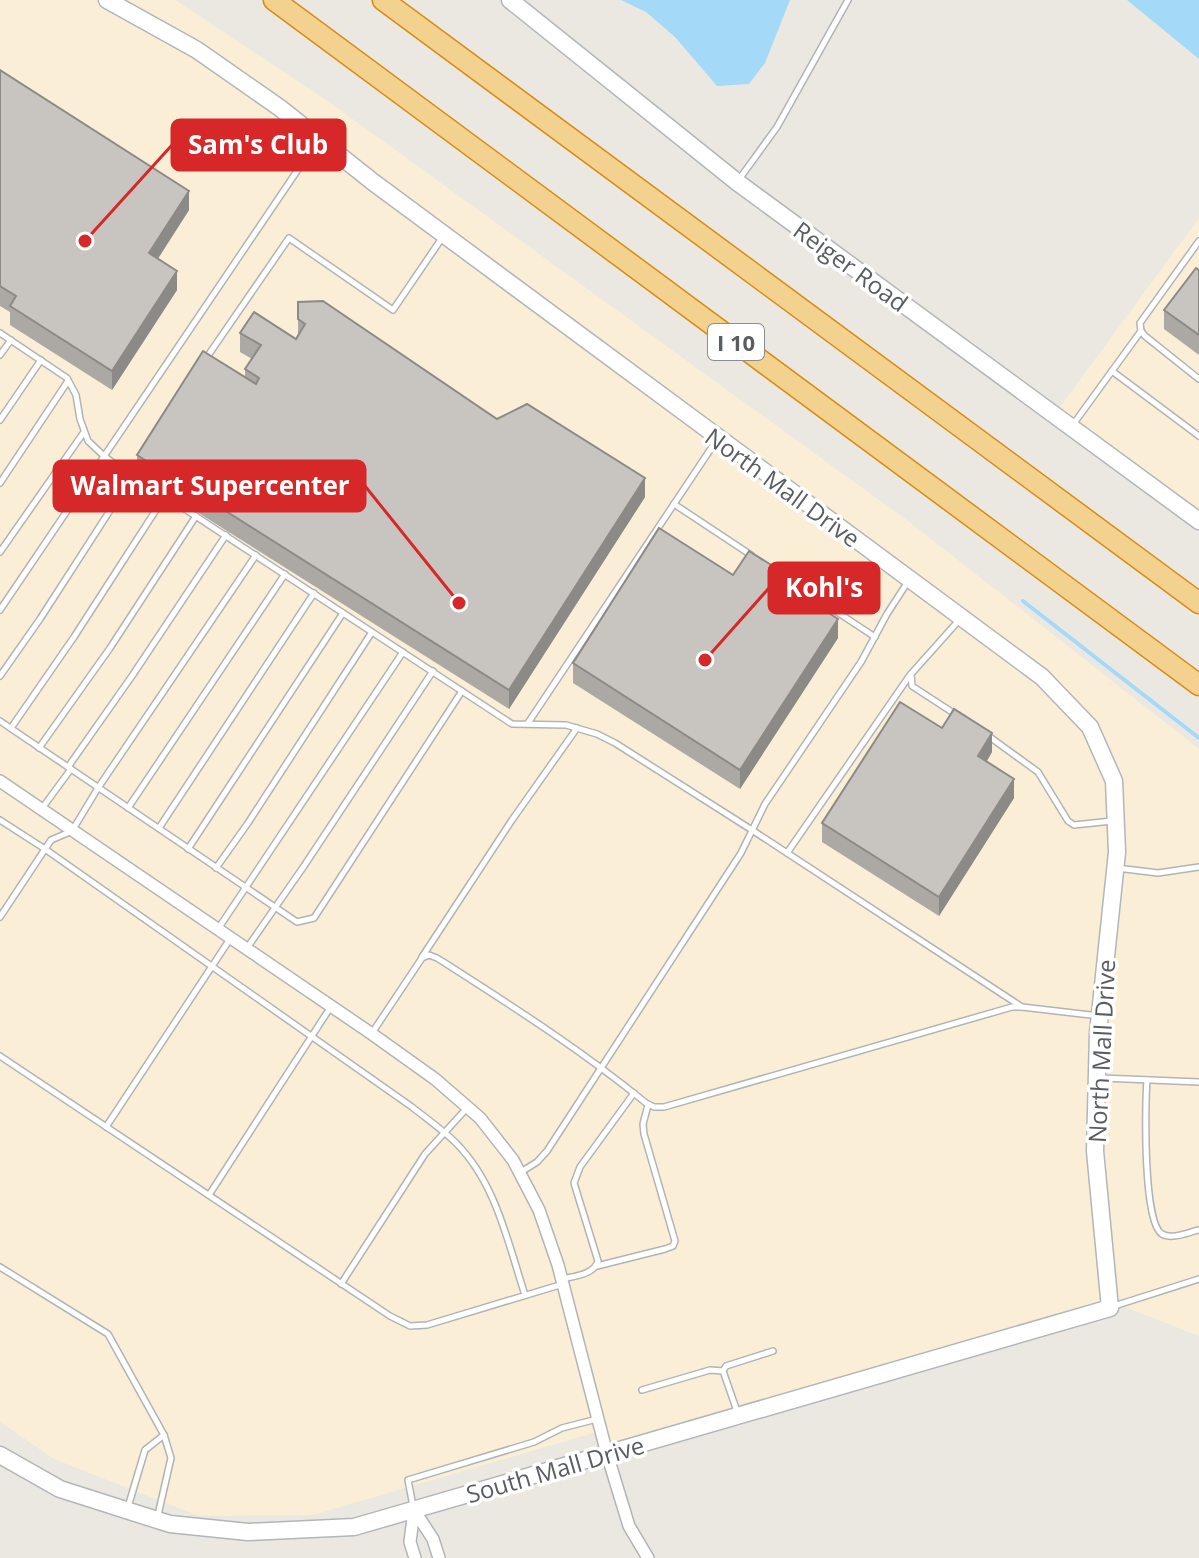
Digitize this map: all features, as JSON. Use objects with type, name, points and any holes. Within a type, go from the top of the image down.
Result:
[{"type":"highway","name":"I 10","points":[[274,0],[1199,685]]},
{"type":"highway","name":"I 10","points":[[383,0],[1199,603]]},
{"type":"street","name":"North Mall Drive","points":[[107,0],[197,50],[280,108],[373,182],[1042,677],[1090,727],[1114,781],[1116,821],[1117,852],[1100,1017],[1095,1151],[1110,1308]]},
{"type":"street","name":"Reiger Road","points":[[510,0],[737,182],[1199,521]]},
{"type":"street","points":[[0,781],[372,1034],[435,1079],[488,1128],[513,1160],[539,1210],[562,1281],[629,1526],[648,1558]]},
{"type":"street","name":"South Mall Drive","points":[[0,1455],[60,1489],[170,1524],[248,1532],[354,1527],[1110,1308]]},
{"type":"street","points":[[414,1510],[410,1542],[415,1558]]},
{"type":"street","points":[[414,1510],[433,1539],[439,1558]]},
{"type":"lane","points":[[737,182],[777,127],[848,0]]},
{"type":"lane","points":[[0,610],[319,139]]},
{"type":"lane","points":[[205,361],[289,238],[393,310],[444,235]]},
{"type":"lane","points":[[1071,427],[1141,331],[1140,323],[1145,313],[1199,241]]},
{"type":"lane","points":[[1141,331],[1199,379]]},
{"type":"lane","points":[[0,333],[67,378],[76,395],[88,441],[132,477],[226,535],[512,724],[566,725],[615,743],[1022,1007]]},
{"type":"lane","points":[[0,355],[11,340]]},
{"type":"lane","points":[[0,420],[41,360]]},
{"type":"lane","points":[[1112,371],[1199,436]]},
{"type":"lane","points":[[0,483],[68,381]]},
{"type":"lane","points":[[0,552],[84,431]]},
{"type":"lane","points":[[528,724],[718,438]]},
{"type":"lane","points":[[0,676],[140,464]]},
{"type":"lane","points":[[11,728],[165,496]]},
{"type":"lane","points":[[674,504],[875,637]]},
{"type":"lane","points":[[39,748],[110,648],[196,516]]},
{"type":"lane","points":[[41,810],[226,535]]},
{"type":"lane","points":[[0,917],[51,840],[72,831],[256,555]]},
{"type":"lane","points":[[128,808],[285,574]]},
{"type":"lane","points":[[519,1173],[537,1162],[547,1151],[741,853],[765,804],[861,662],[909,579]]},
{"type":"lane","points":[[159,828],[314,593]]},
{"type":"lane","points":[[188,849],[343,613]]},
{"type":"lane","points":[[787,853],[911,674],[961,618]]},
{"type":"lane","points":[[216,868],[372,632]]},
{"type":"lane","points":[[218,930],[403,652]]},
{"type":"lane","points":[[246,949],[433,671]]},
{"type":"lane","points":[[911,674],[912,686],[962,719]]},
{"type":"lane","points":[[0,721],[297,922],[314,918],[463,691]]},
{"type":"lane","points":[[372,1034],[512,820],[577,728]]},
{"type":"lane","points":[[986,734],[1038,772],[1068,821],[1074,825],[1116,821]]},
{"type":"lane","points":[[0,820],[412,1107],[457,1143],[485,1182],[525,1295]]},
{"type":"lane","points":[[1115,867],[1158,873],[1199,867]]},
{"type":"lane","points":[[106,1127],[230,938]]},
{"type":"lane","points":[[422,958],[429,955],[437,958],[601,1066],[654,1107],[680,1104],[1004,1010],[1022,1007],[1100,1017]]},
{"type":"lane","points":[[209,1195],[331,1007]]},
{"type":"lane","points":[[0,1056],[341,1284],[410,1326],[427,1325],[525,1295],[592,1271],[597,1266],[673,1246],[675,1241],[644,1134],[648,1105]]},
{"type":"lane","points":[[1097,1078],[1199,1082]]},
{"type":"lane","points":[[1147,1080],[1146,1174],[1156,1227],[1162,1234],[1170,1236],[1199,1230]]},
{"type":"lane","points":[[597,1266],[574,1183],[580,1167],[634,1093]]},
{"type":"lane","points":[[341,1284],[425,1154],[468,1107]]},
{"type":"lane","points":[[0,1267],[108,1334],[164,1435],[171,1458],[157,1520]]},
{"type":"lane","points":[[1110,1308],[1199,1279]]},
{"type":"lane","points":[[723,1371],[726,1366],[773,1351]]},
{"type":"lane","points":[[642,1390],[710,1370],[723,1371]]},
{"type":"lane","points":[[723,1371],[739,1415]]},
{"type":"lane","points":[[414,1510],[408,1480],[534,1442],[562,1428],[598,1418]]},
{"type":"lane","points":[[127,1511],[145,1450],[164,1435]]},
{"type":"shaded area","points":[[0,0],[175,0],[329,102],[908,521],[1199,749],[1199,1336],[1110,1301],[607,1454],[600,1431],[313,1515],[199,1516],[54,1459],[0,1422]]},
{"type":"shaded area","points":[[1199,218],[1199,521],[1054,415]]},
{"type":"water","points":[[621,0],[790,0],[765,63],[749,84],[717,86],[675,37],[646,12]]},
{"type":"water","points":[[1127,0],[1199,0],[1199,59]]},
{"type":"building","points":[[0,70],[189,191],[149,253],[177,271],[112,371],[10,306],[16,296],[0,286]]},
{"type":"building","points":[[1196,268],[1199,270],[1199,335],[1164,310]]},
{"type":"building","points":[[323,301],[497,419],[527,404],[645,478],[509,690],[137,455],[203,351],[256,384],[259,378],[245,369],[261,345],[240,333],[254,312],[296,339],[305,324],[298,319],[298,302]]},
{"type":"building","points":[[659,528],[733,575],[749,551],[776,568],[771,576],[838,619],[740,770],[573,663]]},
{"type":"building","points":[[900,702],[942,728],[954,709],[992,733],[978,756],[1014,779],[939,897],[822,823]]},
{"type":"waterway","points":[[1023,601],[1199,738]]},
{"type":"place","name":"Sam's Club","points":[[85,241]]},
{"type":"place","name":"Walmart Supercenter","points":[[459,603]]},
{"type":"place","name":"Kohl's","points":[[705,660]]}]
